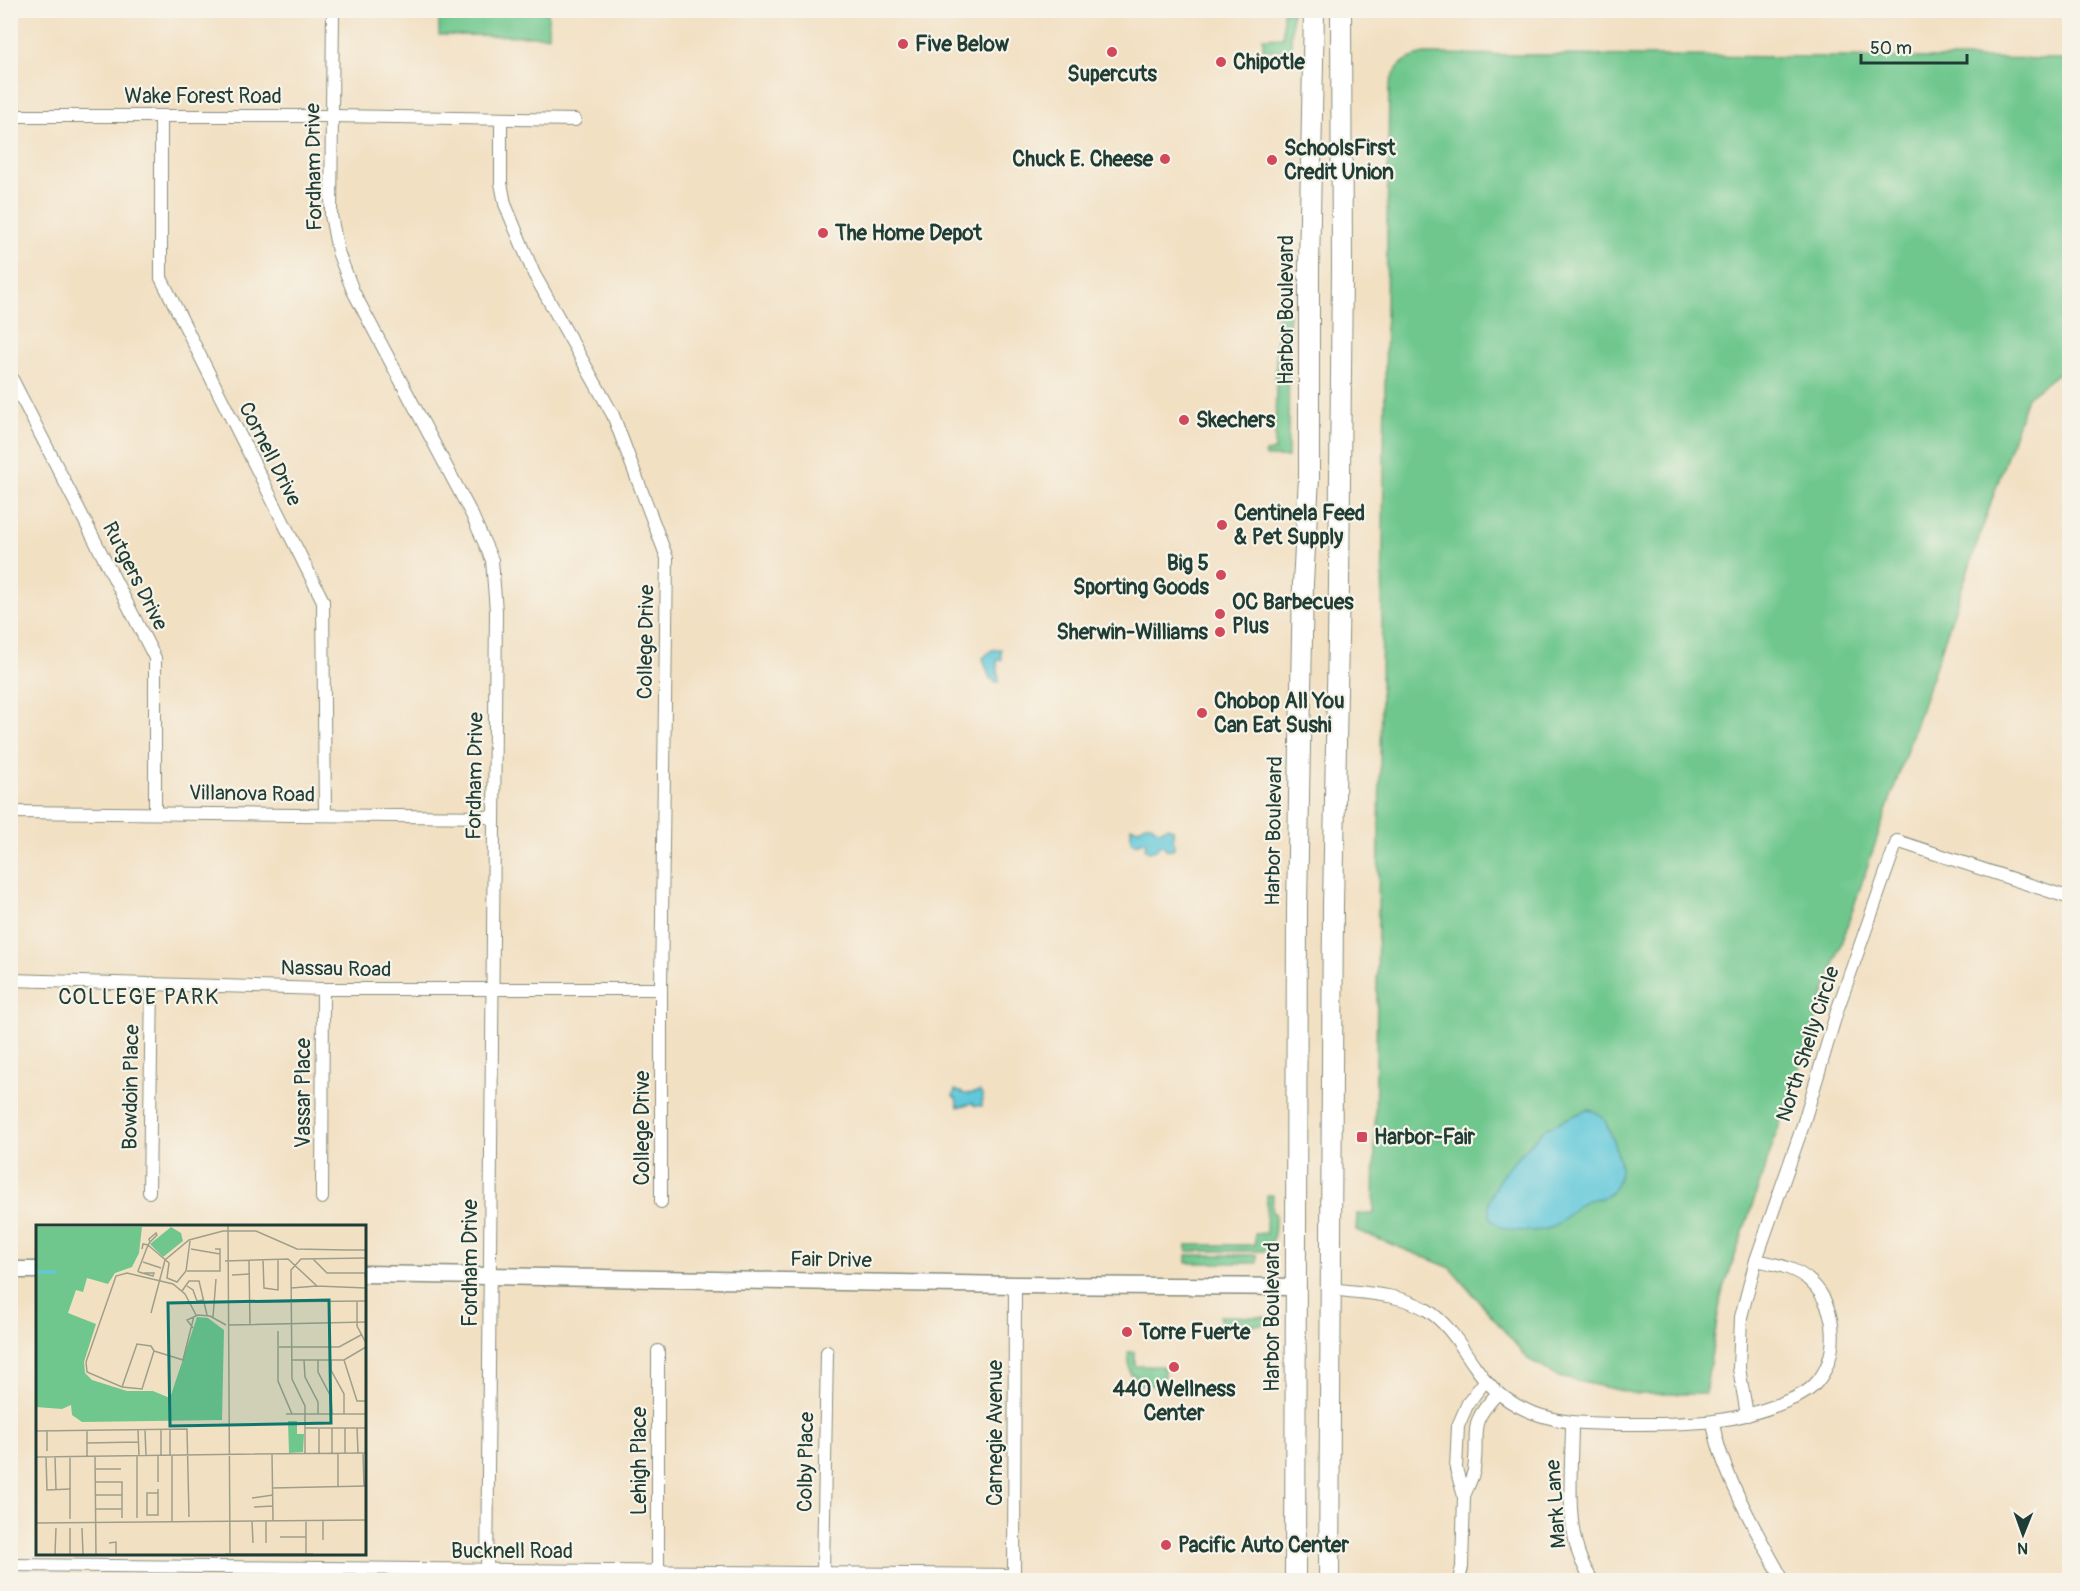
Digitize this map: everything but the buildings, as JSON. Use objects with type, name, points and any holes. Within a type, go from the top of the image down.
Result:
[{"type":"main road","name":"Harbor Boulevard","points":[[1295,1581],[1297,894],[1303,583],[1310,478],[1309,268],[1314,10]]},
{"type":"main road","points":[[1329,1581],[1333,905],[1340,561],[1341,10]]},
{"type":"main road","points":[[10,1270],[36,1270]]},
{"type":"main road","name":"Fair Drive","points":[[366,1274],[1015,1286],[1297,1287]]},
{"type":"main road","points":[[1297,1287],[1330,1289]]},
{"type":"street","name":"Fordham Drive","points":[[333,10],[332,215],[342,265],[353,291],[472,515],[492,560],[496,611],[487,1576]]},
{"type":"street","name":"Wake Forest Road","points":[[10,116],[333,116],[574,120]]},
{"type":"street","name":"Cornell Drive","points":[[161,116],[161,279],[323,601],[325,814]]},
{"type":"street","name":"College Drive","points":[[501,119],[501,183],[505,204],[534,274],[613,415],[667,558],[661,989],[662,1202]]},
{"type":"street","name":"Rutgers Drive","points":[[10,375],[155,658],[155,812]]},
{"type":"street","name":"Villanova Road","points":[[10,812],[325,814],[494,818]]},
{"type":"street","name":"North Shelly Circle","points":[[1747,1416],[1739,1368],[1739,1340],[1742,1317],[1756,1260],[1802,1128],[1838,1008],[1898,840],[2070,898]]},
{"type":"street","name":"Nassau Road","points":[[10,980],[323,989],[661,989]]},
{"type":"street","name":"Bowdoin Place","points":[[148,1192],[152,983]]},
{"type":"street","name":"Vassar Place","points":[[322,1198],[323,989]]},
{"type":"street","points":[[1330,1289],[1394,1298],[1426,1310],[1449,1329],[1485,1381],[1504,1399],[1534,1413],[1572,1422],[1694,1424],[1747,1416],[1788,1401],[1811,1388],[1822,1374],[1829,1358],[1832,1326],[1830,1310],[1821,1294],[1803,1275],[1756,1260]]},
{"type":"street","name":"Carnegie Avenue","points":[[1014,1578],[1015,1286]]},
{"type":"street","name":"Lehigh Place","points":[[658,1351],[658,1570]]},
{"type":"street","name":"Colby Place","points":[[823,1572],[827,1352]]},
{"type":"street","points":[[1459,1581],[1462,1568],[1464,1496],[1456,1469],[1458,1426],[1467,1402],[1485,1381]]},
{"type":"street","points":[[1464,1496],[1474,1471],[1476,1423],[1481,1412],[1498,1393]]},
{"type":"street","name":"Mark Lane","points":[[1572,1422],[1572,1511],[1575,1539],[1581,1559],[1592,1581]]},
{"type":"street","points":[[1713,1422],[1718,1445],[1734,1485],[1783,1581]]},
{"type":"street","points":[[1457,1449],[1466,1452],[1474,1450]]},
{"type":"street","points":[[316,1555],[316,1568]]},
{"type":"street","name":"Bucknell Road","points":[[10,1565],[142,1560],[487,1576],[658,1570],[1014,1578]]},
{"type":"green space","points":[[439,11],[548,11],[548,36],[439,35]]},
{"type":"green space","points":[[1283,11],[1292,11],[1291,50],[1263,50],[1263,38],[1283,37]]},
{"type":"green space","points":[[1424,54],[2069,59],[2069,365],[2027,397],[1721,1297],[1705,1394],[1637,1394],[1559,1377],[1528,1359],[1451,1268],[1356,1230],[1357,1214],[1374,1214],[1389,87],[1401,64]]},
{"type":"green space","points":[[1286,303],[1289,310],[1288,457],[1266,457],[1265,452],[1275,451],[1277,305]]},
{"type":"green space","points":[[1267,1195],[1273,1195],[1272,1213],[1275,1213],[1275,1224],[1273,1239],[1264,1251],[1187,1251],[1187,1245],[1255,1245],[1255,1234],[1266,1233]]},
{"type":"green space","points":[[1187,1255],[1257,1255],[1257,1263],[1187,1263]]},
{"type":"green space","points":[[1220,1316],[1265,1317],[1275,1324],[1241,1326],[1240,1322],[1233,1322],[1231,1326],[1226,1326],[1220,1320]]},
{"type":"green space","points":[[1128,1352],[1135,1352],[1135,1366],[1162,1366],[1164,1385],[1132,1385],[1132,1381],[1136,1380],[1135,1375],[1130,1374]]},
{"type":"water","points":[[1001,649],[1001,660],[997,660],[999,682],[994,682],[994,679],[990,679],[983,658],[992,650]]},
{"type":"water","points":[[1145,824],[1150,824],[1159,831],[1168,827],[1173,829],[1174,848],[1167,850],[1160,845],[1156,850],[1149,852],[1145,848],[1146,841],[1133,843],[1131,827],[1139,829]]},
{"type":"water","points":[[955,1090],[965,1094],[980,1092],[982,1106],[975,1106],[972,1103],[958,1107],[956,1098],[953,1096]]},
{"type":"water","points":[[1587,1110],[1597,1113],[1604,1120],[1617,1151],[1620,1171],[1617,1184],[1610,1194],[1581,1203],[1561,1222],[1549,1228],[1513,1230],[1504,1228],[1493,1221],[1489,1209],[1493,1191],[1515,1160],[1542,1131]]},
{"type":"place","name":"Five Below","points":[[903,44]]},
{"type":"place","name":"Supercuts","points":[[1112,52]]},
{"type":"place","name":"Chipotle","points":[[1221,62]]},
{"type":"place","name":"Chuck E. Cheese","points":[[1165,159]]},
{"type":"place","name":"SchoolsFirst Credit Union","points":[[1272,160]]},
{"type":"place","name":"The Home Depot","points":[[823,233]]},
{"type":"place","name":"Skechers","points":[[1184,420]]},
{"type":"place","name":"Centinela Feed & Pet Supply","points":[[1222,525]]},
{"type":"place","name":"Big 5 Sporting Goods","points":[[1221,575]]},
{"type":"place","name":"OC Barbecues Plus","points":[[1220,614]]},
{"type":"place","name":"Sherwin-Williams","points":[[1220,632]]},
{"type":"place","name":"Chobop All You Can Eat Sushi","points":[[1202,713]]},
{"type":"place","name":"Harbor-Fair","points":[[1362,1137]]},
{"type":"place","name":"Torre Fuerte","points":[[1127,1332]]},
{"type":"place","name":"440 Wellness Center","points":[[1174,1367]]},
{"type":"place","name":"Pacific Auto Center","points":[[1166,1545]]},
{"type":"district","name":"COLLEGE PARK","points":[[139,997]]}]
